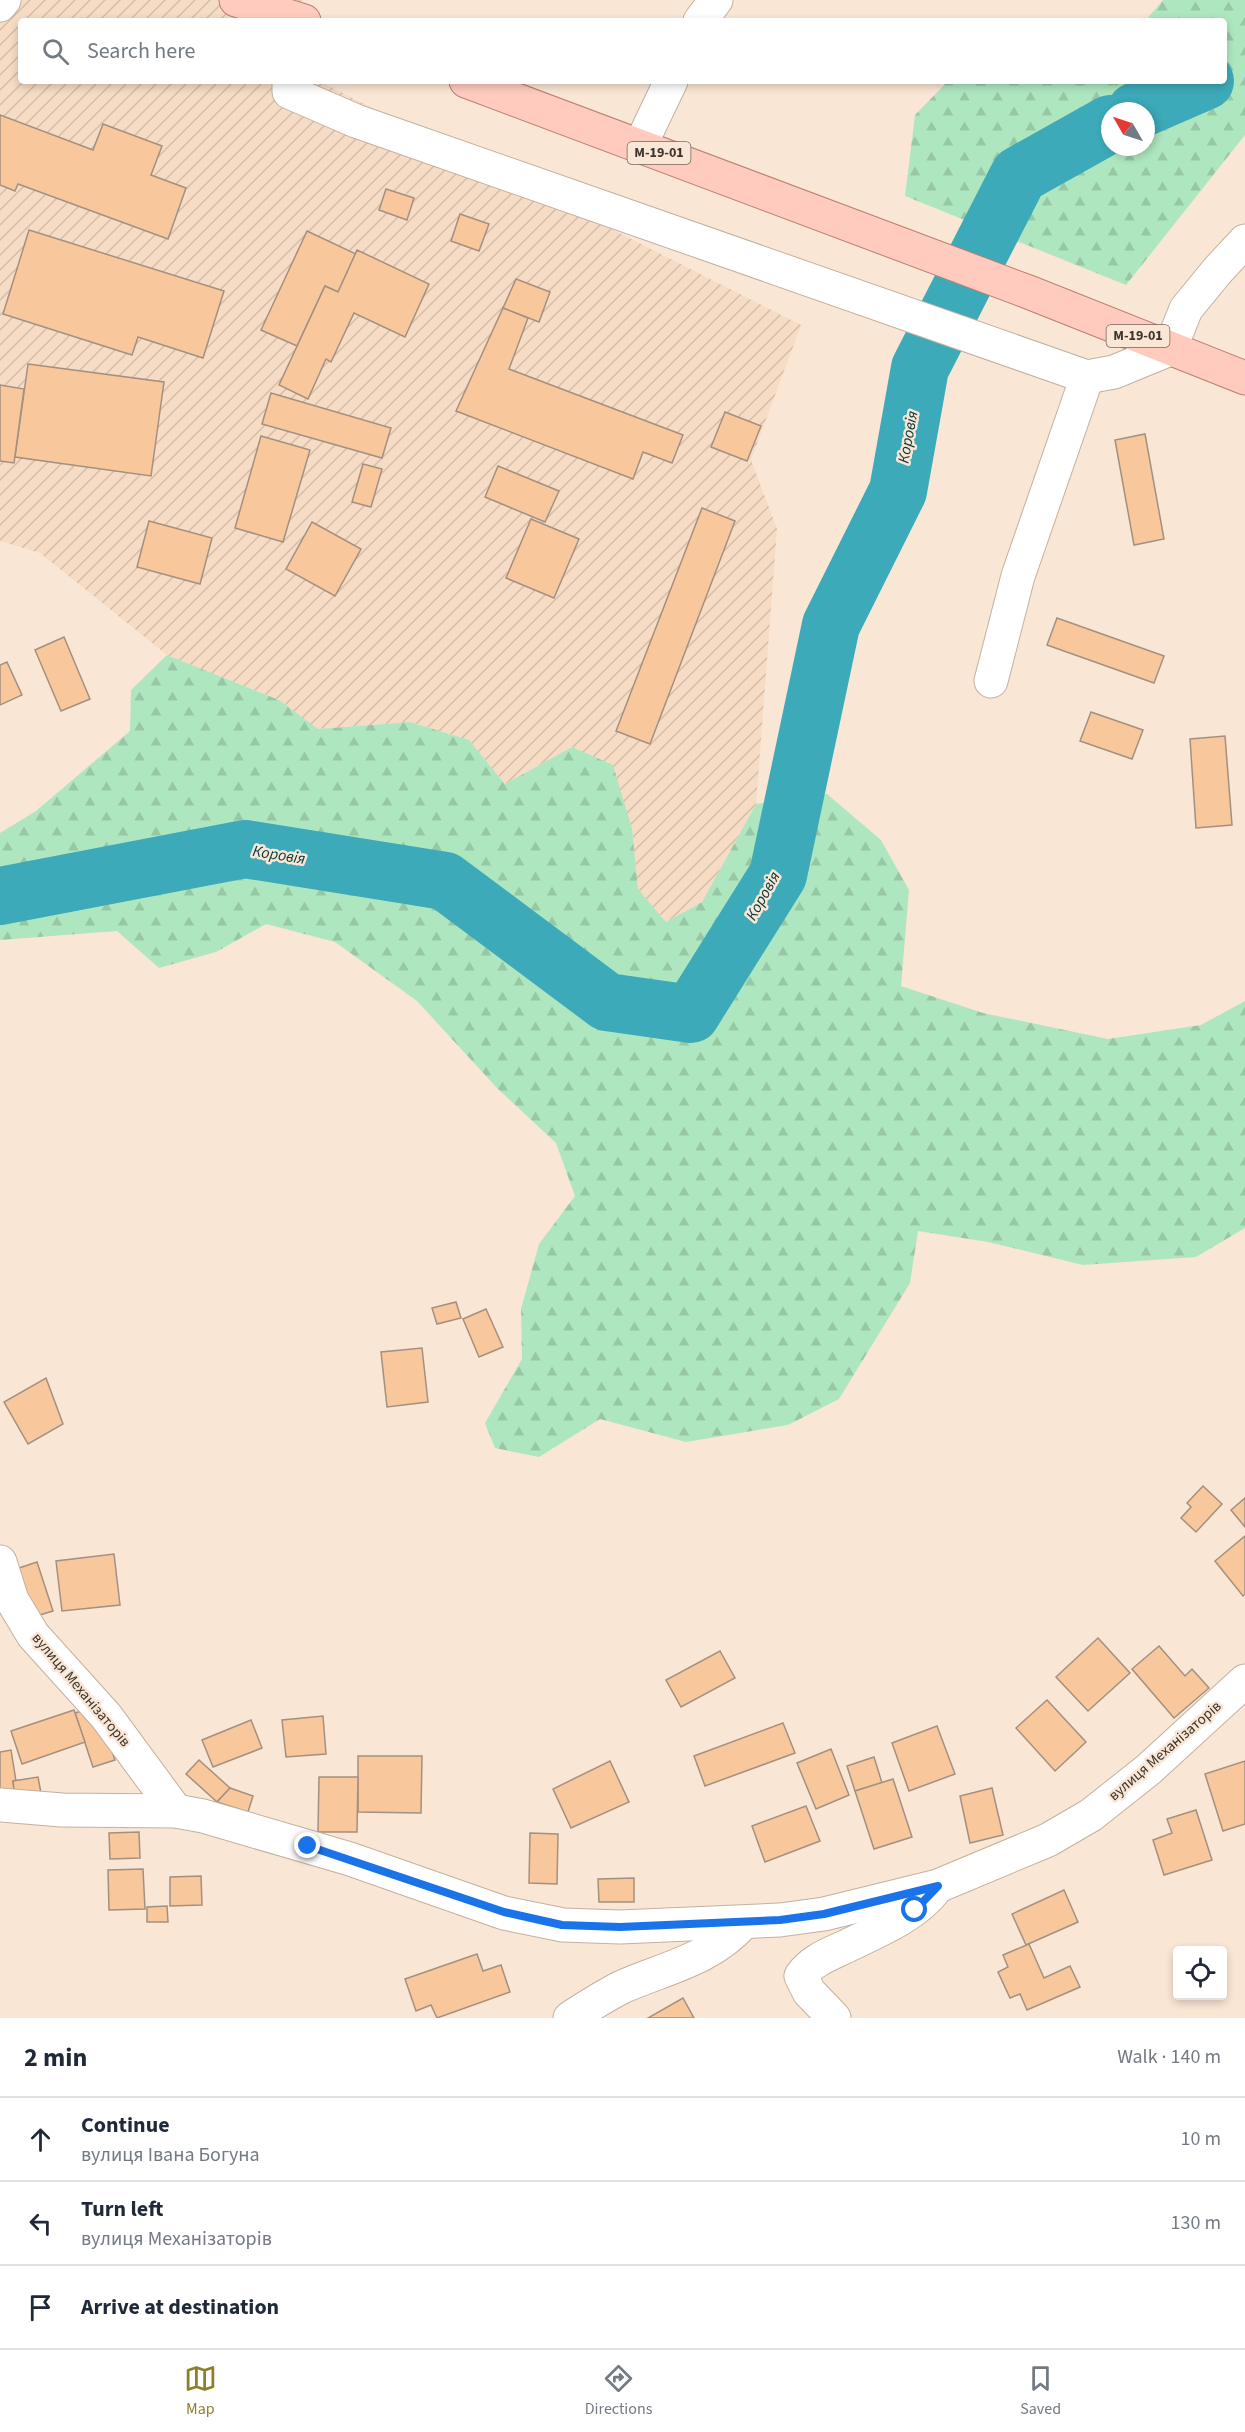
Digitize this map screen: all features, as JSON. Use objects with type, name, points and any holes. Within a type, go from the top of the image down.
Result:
[{"type":"main road","points":[[236,0],[293,18]]},
{"type":"main road","name":"М-19-01","points":[[474,84],[1031,293],[1245,378]]},
{"type":"street","points":[[0,5],[4,0]]},
{"type":"street","points":[[702,18],[716,0]]},
{"type":"street","points":[[289,84],[289,92],[356,121],[1087,377],[1114,372],[1170,348],[1186,309],[1245,241]]},
{"type":"street","points":[[640,146],[670,84]]},
{"type":"street","points":[[991,681],[1018,576],[1087,377]]},
{"type":"street","name":"вулиця Механізаторів","points":[[0,1562],[12,1600],[33,1635],[106,1716],[177,1811]]},
{"type":"street","name":"вулиця Механізаторів","points":[[0,1805],[71,1810],[177,1811],[223,1821],[308,1846],[538,1922],[601,1927],[743,1923],[824,1914],[938,1886],[1048,1840],[1090,1815],[1149,1769],[1245,1681]]},
{"type":"street","points":[[834,2018],[803,1984],[801,1976],[806,1969],[828,1955],[894,1923],[915,1910],[938,1886]]},
{"type":"street","points":[[570,2018],[623,1987],[707,1953],[733,1934],[743,1923]]},
{"type":"shaded area","points":[[0,0],[304,0],[289,18],[18,18],[18,84],[325,84],[801,325],[751,460],[777,529],[756,804],[702,902],[666,922],[638,889],[632,829],[572,747],[505,784],[469,740],[410,722],[317,729],[279,700],[167,655],[40,553],[0,541]]},
{"type":"green space","points":[[1163,0],[1245,0],[1245,135],[1126,285],[905,196],[915,115],[945,84],[1227,84],[1227,18],[1148,18]]},
{"type":"green space","points":[[167,655],[279,700],[318,729],[410,722],[469,740],[505,784],[572,747],[613,765],[632,829],[638,889],[666,922],[702,902],[756,804],[827,794],[881,840],[909,890],[901,986],[983,1013],[1108,1039],[1201,1025],[1245,1001],[1245,1228],[1196,1257],[1083,1265],[988,1242],[918,1231],[910,1283],[839,1399],[788,1425],[686,1442],[600,1419],[539,1457],[495,1448],[485,1423],[522,1359],[521,1309],[539,1244],[575,1196],[556,1143],[497,1088],[417,1001],[335,942],[266,924],[216,952],[159,968],[117,931],[0,940],[0,833],[36,811],[130,731],[131,690]]},
{"type":"building","points":[[0,115],[93,150],[103,124],[162,146],[151,175],[186,188],[168,239],[18,184],[15,191],[0,185]]},
{"type":"building","points":[[386,189],[414,198],[407,220],[379,210]]},
{"type":"building","points":[[460,214],[489,224],[479,251],[451,241]]},
{"type":"building","points":[[29,230],[224,291],[203,358],[138,337],[132,355],[3,314]]},
{"type":"building","points":[[307,231],[356,254],[338,292],[325,286],[297,346],[261,330]]},
{"type":"building","points":[[357,250],[429,284],[405,337],[354,313],[331,362],[326,359],[308,399],[279,385],[325,286],[338,292]]},
{"type":"building","points":[[516,279],[550,292],[539,322],[503,308]]},
{"type":"building","points":[[503,308],[528,318],[509,369],[683,435],[672,463],[643,452],[633,479],[456,411]]},
{"type":"building","points":[[28,364],[164,382],[151,476],[15,457]]},
{"type":"building","points":[[0,385],[24,389],[14,463],[0,461]]},
{"type":"building","points":[[271,393],[391,428],[382,458],[262,424]]},
{"type":"building","points":[[725,412],[761,426],[747,461],[711,447]]},
{"type":"building","points":[[1145,434],[1164,539],[1134,545],[1115,440]]},
{"type":"building","points":[[261,436],[310,450],[283,542],[235,528]]},
{"type":"building","points":[[363,464],[382,469],[371,507],[352,502]]},
{"type":"building","points":[[498,466],[559,491],[545,522],[485,497]]},
{"type":"building","points":[[702,508],[735,521],[650,744],[616,731]]},
{"type":"building","points":[[531,519],[579,539],[554,598],[506,578]]},
{"type":"building","points":[[149,521],[212,538],[200,584],[137,567]]},
{"type":"building","points":[[312,522],[361,549],[335,596],[286,569]]},
{"type":"building","points":[[1057,618],[1164,656],[1154,683],[1047,645]]},
{"type":"building","points":[[64,637],[90,699],[61,711],[35,650]]},
{"type":"building","points":[[7,662],[22,695],[0,705],[0,665]]},
{"type":"building","points":[[1091,712],[1143,730],[1132,759],[1080,741]]},
{"type":"building","points":[[1225,736],[1232,825],[1196,828],[1190,739]]},
{"type":"building","points":[[456,1302],[461,1318],[437,1324],[432,1308]]},
{"type":"building","points":[[486,1309],[503,1347],[479,1357],[463,1319]]},
{"type":"building","points":[[422,1348],[428,1402],[387,1407],[381,1352]]},
{"type":"building","points":[[46,1378],[63,1424],[28,1444],[4,1402]]},
{"type":"building","points":[[1203,1486],[1222,1504],[1196,1532],[1181,1518],[1191,1507],[1187,1503]]},
{"type":"building","points":[[1245,1498],[1245,1527],[1231,1510]]},
{"type":"building","points":[[1245,1536],[1245,1594],[1243,1596],[1215,1561]]},
{"type":"building","points":[[114,1554],[120,1605],[62,1611],[56,1561]]},
{"type":"building","points":[[37,1562],[53,1611],[33,1617],[13,1570]]},
{"type":"building","points":[[1098,1638],[1130,1673],[1088,1711],[1056,1677]]},
{"type":"building","points":[[1159,1646],[1185,1676],[1192,1669],[1209,1688],[1174,1718],[1132,1669]]},
{"type":"building","points":[[720,1651],[735,1678],[681,1707],[666,1680]]},
{"type":"building","points":[[1047,1700],[1086,1742],[1055,1771],[1016,1728]]},
{"type":"building","points":[[91,1708],[103,1726],[115,1760],[93,1767],[75,1713]]},
{"type":"building","points":[[74,1710],[85,1742],[22,1764],[11,1731]]},
{"type":"building","points":[[323,1716],[326,1754],[286,1757],[282,1720]]},
{"type":"building","points":[[251,1720],[262,1748],[213,1767],[202,1740]]},
{"type":"building","points":[[783,1723],[795,1753],[705,1786],[694,1756]]},
{"type":"building","points":[[937,1726],[955,1774],[909,1791],[892,1743]]},
{"type":"building","points":[[831,1749],[849,1795],[816,1809],[797,1763]]},
{"type":"building","points":[[11,1750],[16,1781],[13,1781],[14,1790],[0,1792],[0,1752]]},
{"type":"building","points":[[358,1756],[422,1756],[421,1813],[358,1812]]},
{"type":"building","points":[[874,1757],[882,1783],[855,1791],[847,1766]]},
{"type":"building","points":[[199,1760],[230,1788],[217,1802],[186,1774]]},
{"type":"building","points":[[610,1761],[629,1802],[571,1828],[553,1789]]},
{"type":"building","points":[[1245,1761],[1245,1824],[1223,1831],[1205,1774]]},
{"type":"building","points":[[38,1777],[41,1793],[15,1798],[13,1781]]},
{"type":"building","points":[[319,1777],[358,1777],[357,1832],[318,1832]]},
{"type":"building","points":[[893,1779],[912,1837],[874,1849],[855,1791]]},
{"type":"building","points":[[230,1788],[253,1796],[248,1812],[217,1802]]},
{"type":"building","points":[[992,1788],[1003,1835],[970,1843],[960,1796]]},
{"type":"building","points":[[806,1806],[820,1841],[765,1862],[752,1826]]},
{"type":"building","points":[[1196,1810],[1212,1860],[1164,1875],[1153,1840],[1172,1833],[1167,1819]]},
{"type":"building","points":[[139,1832],[140,1858],[110,1859],[109,1833]]},
{"type":"building","points":[[530,1833],[558,1834],[557,1884],[529,1883]]},
{"type":"building","points":[[143,1869],[145,1909],[109,1910],[108,1870]]},
{"type":"building","points":[[201,1876],[202,1905],[170,1906],[170,1877]]},
{"type":"building","points":[[634,1878],[634,1902],[599,1902],[598,1879]]},
{"type":"building","points":[[1064,1890],[1078,1922],[1026,1945],[1012,1914]]},
{"type":"building","points":[[167,1906],[168,1922],[147,1922],[147,1907]]},
{"type":"building","points":[[1029,1944],[1044,1978],[1070,1966],[1080,1987],[1027,2010],[1020,1994],[1010,1998],[998,1972],[1008,1967],[1003,1955]]},
{"type":"building","points":[[477,1954],[483,1971],[501,1965],[510,1992],[437,2018],[431,2005],[416,2011],[405,1979]]},
{"type":"building","points":[[683,1998],[694,2018],[648,2018]]},
{"type":"waterway","name":"Коровія","points":[[1155,103],[1198,84]]},
{"type":"waterway","name":"Коровія","points":[[0,896],[245,849],[445,881],[607,1002],[691,1014],[778,875],[831,625],[898,491],[920,368],[1019,175],[1101,129]]},
{"type":"route","points":[[308,1846],[504,1912],[538,1922],[562,1925],[620,1927],[780,1920],[824,1914],[938,1886],[915,1910]]}]
